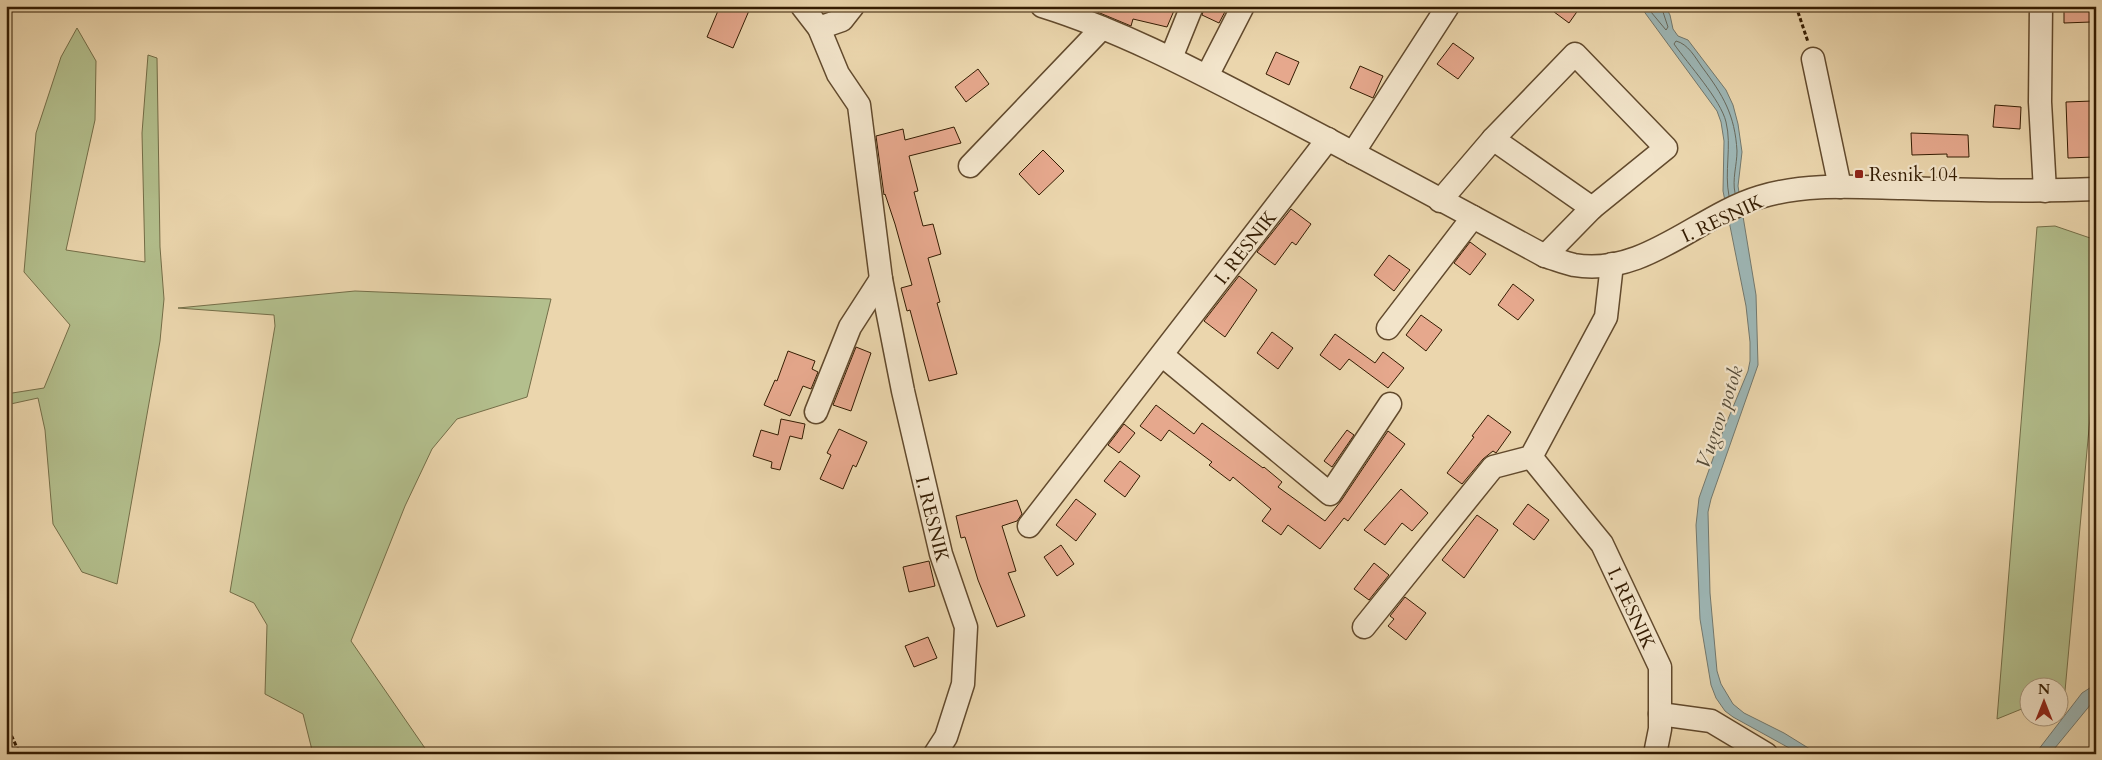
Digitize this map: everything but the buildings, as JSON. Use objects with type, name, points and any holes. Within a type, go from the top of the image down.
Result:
[{"type":"street","name":"I. RESNIK","points":[[802,6],[819,28],[838,74],[859,105],[882,279],[903,391],[941,554],[966,627],[963,684],[946,737],[935,754]]},
{"type":"street","points":[[819,28],[842,20],[853,6]]},
{"type":"street","name":"I. RESNIK","points":[[1042,6],[1075,11],[1102,28],[1207,76],[1545,256],[1574,264],[1590,266],[1634,260],[1717,216],[1759,198],[1798,189],[1840,187],[2045,191],[2096,189]]},
{"type":"street","points":[[1171,58],[1192,6]]},
{"type":"street","points":[[1207,76],[1243,6]]},
{"type":"street","points":[[1353,153],[1448,6]]},
{"type":"street","points":[[2041,6],[2040,102],[2045,191]]},
{"type":"street","points":[[970,166],[1102,28]]},
{"type":"street","points":[[1440,201],[1493,140],[1576,54],[1666,148],[1592,208],[1545,256]]},
{"type":"street","points":[[1814,59],[1840,187]]},
{"type":"street","name":"I. RESNIK","points":[[1029,526],[1328,140]]},
{"type":"street","points":[[1493,140],[1592,208]]},
{"type":"street","points":[[1388,328],[1473,217]]},
{"type":"street","points":[[1364,626],[1493,467],[1531,457],[1606,317],[1612,264]]},
{"type":"street","points":[[816,412],[850,327],[882,279]]},
{"type":"street","points":[[1162,356],[1330,494],[1390,404]]},
{"type":"street","name":"I. RESNIK","points":[[1531,457],[1602,544],[1660,667],[1660,714],[1656,754]]},
{"type":"street","points":[[1660,714],[1711,721],[1766,754]]},
{"type":"path","points":[[1796,6],[1814,59]]},
{"type":"path","points":[[6,724],[20,754]]},
{"type":"green space","points":[[77,28],[96,61],[95,120],[66,250],[145,262],[142,133],[148,55],[157,58],[160,247],[164,299],[160,341],[117,584],[82,572],[53,524],[45,430],[38,398],[6,405],[6,394],[44,388],[70,325],[24,272],[36,133],[61,57]]},
{"type":"green space","points":[[2055,226],[2096,240],[2096,352],[2066,678],[2020,678],[2020,710],[1997,719],[2037,227]]},
{"type":"green space","points":[[355,291],[551,299],[527,397],[457,419],[432,449],[405,506],[351,641],[429,754],[313,754],[303,714],[265,694],[267,625],[254,603],[230,592],[275,326],[274,315],[178,308]]},
{"type":"water","points":[[1640,6],[1665,6],[1670,15],[1673,29],[1678,36],[1688,40],[1726,90],[1733,105],[1738,124],[1742,152],[1738,186],[1756,295],[1758,365],[1708,512],[1710,593],[1717,671],[1721,684],[1733,704],[1744,713],[1784,733],[1818,754],[1800,754],[1733,717],[1725,711],[1716,698],[1711,685],[1700,619],[1696,525],[1699,498],[1721,436],[1748,371],[1750,342],[1746,306],[1723,191],[1724,141],[1721,122],[1717,111]]},
{"type":"water","points":[[2096,684],[2096,698],[2050,754],[2035,754],[2055,728],[2070,728],[2070,709],[2082,693]]},
{"type":"place","name":"Resnik 104","points":[[1859,174]]},
{"type":"water label","name":"Vugrov potok","points":[[1719,417]]}]
